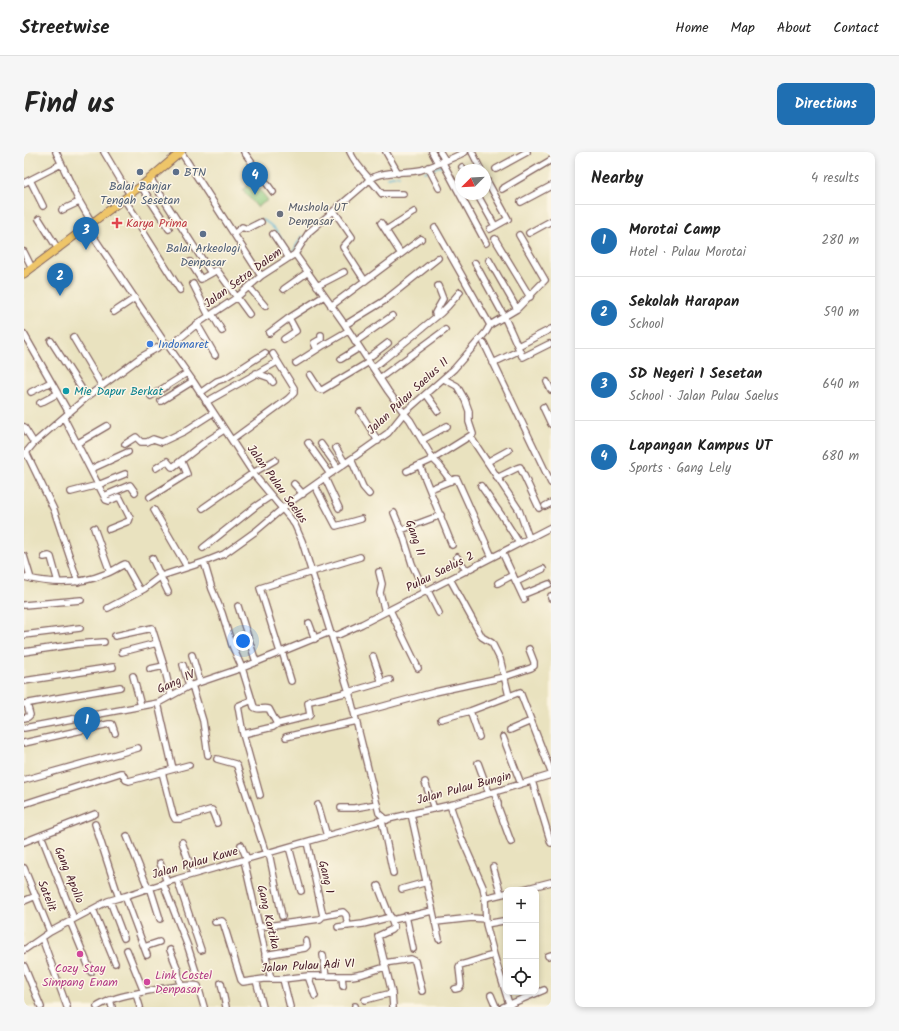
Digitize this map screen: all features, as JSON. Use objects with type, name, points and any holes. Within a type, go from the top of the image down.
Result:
[{"type":"main road","points":[[24,274],[127,197],[180,152]]},
{"type":"street","name":"Jalan Pulau Saelus","points":[[56,152],[89,225],[135,298],[193,381],[253,473],[270,496],[292,521],[299,534],[349,692],[379,813]]},
{"type":"street","points":[[104,152],[122,184],[144,234],[180,290]]},
{"type":"street","points":[[180,152],[261,276]]},
{"type":"street","points":[[244,152],[273,192]]},
{"type":"street","points":[[350,152],[354,160],[382,194],[403,194]]},
{"type":"street","points":[[386,152],[398,173]]},
{"type":"street","points":[[432,152],[443,162]]},
{"type":"street","points":[[440,152],[443,162],[486,243]]},
{"type":"street","points":[[496,169],[527,152]]},
{"type":"street","points":[[370,179],[387,174],[429,169],[462,153]]},
{"type":"street","points":[[474,153],[479,164]]},
{"type":"street","points":[[502,189],[551,160]]},
{"type":"street","points":[[43,206],[26,181],[61,164]]},
{"type":"street","points":[[429,169],[439,188]]},
{"type":"street","points":[[150,178],[211,273]]},
{"type":"street","name":"Jalan Setra Dalem","points":[[25,454],[34,443],[87,397],[141,357],[167,345],[236,298],[261,276],[295,254],[310,232],[370,179]]},
{"type":"street","points":[[141,186],[169,229]]},
{"type":"street","points":[[521,202],[551,186]]},
{"type":"street","points":[[480,200],[492,227],[508,219],[491,188]]},
{"type":"street","points":[[62,210],[79,202]]},
{"type":"street","points":[[334,211],[352,237],[343,247],[365,281]]},
{"type":"street","points":[[386,230],[414,212]]},
{"type":"street","points":[[39,219],[58,249]]},
{"type":"street","points":[[528,233],[551,221]]},
{"type":"street","points":[[234,234],[242,228],[246,230],[261,222]]},
{"type":"street","points":[[381,223],[401,254]]},
{"type":"street","points":[[435,228],[490,325]]},
{"type":"street","points":[[273,234],[289,258]]},
{"type":"street","points":[[519,235],[548,279]]},
{"type":"street","points":[[331,306],[421,239]]},
{"type":"street","points":[[495,239],[530,297]]},
{"type":"street","points":[[24,252],[32,268]]},
{"type":"street","points":[[295,254],[410,420],[433,459],[451,481]]},
{"type":"street","points":[[345,325],[384,300],[438,258]]},
{"type":"street","points":[[490,260],[517,309]]},
{"type":"street","points":[[190,262],[201,279],[217,270],[249,314]]},
{"type":"street","points":[[475,263],[504,316],[517,349],[523,357],[549,344]]},
{"type":"street","points":[[284,289],[308,272]]},
{"type":"street","points":[[317,286],[344,272]]},
{"type":"street","name":"Jalan Pulau Saelus II","points":[[108,608],[140,591],[161,576],[224,554],[256,531],[282,509],[378,441],[392,428],[404,413],[444,379],[486,332],[490,325],[517,309],[548,279]]},
{"type":"street","points":[[193,284],[222,331]]},
{"type":"street","points":[[436,316],[435,313],[443,299],[438,286]]},
{"type":"street","points":[[249,287],[265,306]]},
{"type":"street","points":[[373,368],[448,306],[460,292]]},
{"type":"street","points":[[269,333],[289,318],[324,296]]},
{"type":"street","points":[[114,312],[135,298]]},
{"type":"street","points":[[355,342],[392,316]]},
{"type":"street","points":[[284,339],[296,331],[289,318]]},
{"type":"street","points":[[197,324],[215,354]]},
{"type":"street","points":[[494,363],[551,329]]},
{"type":"street","points":[[380,378],[445,330]]},
{"type":"street","points":[[296,363],[348,331]]},
{"type":"street","points":[[24,334],[69,413]]},
{"type":"street","points":[[317,349],[314,343],[321,339],[321,335]]},
{"type":"street","points":[[73,337],[102,386]]},
{"type":"street","points":[[51,341],[87,397]]},
{"type":"street","points":[[310,375],[319,389],[322,390],[368,361],[388,343]]},
{"type":"street","points":[[484,343],[551,483]]},
{"type":"street","points":[[341,359],[360,348]]},
{"type":"street","points":[[200,393],[217,381],[226,378],[265,353]]},
{"type":"street","points":[[232,440],[294,393],[294,388],[273,354]]},
{"type":"street","points":[[206,402],[277,362]]},
{"type":"street","points":[[152,396],[187,373]]},
{"type":"street","points":[[256,373],[270,378],[274,382]]},
{"type":"street","points":[[407,471],[433,459],[473,433],[469,422],[469,411],[465,400],[457,386],[444,379]]},
{"type":"street","points":[[161,401],[193,381]]},
{"type":"street","points":[[32,392],[51,382]]},
{"type":"street","points":[[547,382],[551,390]]},
{"type":"street","points":[[40,403],[58,394]]},
{"type":"street","points":[[426,394],[438,411]]},
{"type":"street","points":[[543,407],[551,424]]},
{"type":"street","points":[[360,412],[378,441]]},
{"type":"street","points":[[125,444],[136,437],[141,442],[147,442],[153,439],[162,442],[185,431],[213,413]]},
{"type":"street","points":[[64,418],[104,496],[109,501],[118,497],[120,498],[130,518],[129,521],[109,529]]},
{"type":"street","points":[[78,443],[107,426]]},
{"type":"street","points":[[422,440],[447,426]]},
{"type":"street","points":[[24,427],[34,443]]},
{"type":"street","points":[[156,468],[165,461],[168,461],[172,468],[182,462],[200,446],[224,430]]},
{"type":"street","points":[[470,436],[519,510],[529,538]]},
{"type":"street","points":[[308,443],[327,476],[339,508]]},
{"type":"street","points":[[321,444],[338,468]]},
{"type":"street","points":[[336,448],[345,463]]},
{"type":"street","points":[[487,462],[509,450]]},
{"type":"street","points":[[91,469],[128,452]]},
{"type":"street","points":[[25,454],[51,504],[78,582]]},
{"type":"street","points":[[352,459],[363,486],[369,494]]},
{"type":"street","points":[[203,508],[253,473],[275,460]]},
{"type":"street","points":[[150,497],[187,474],[182,462]]},
{"type":"street","points":[[420,466],[452,545]]},
{"type":"street","points":[[497,478],[520,468],[539,508]]},
{"type":"street","points":[[71,492],[98,485],[125,474]]},
{"type":"street","points":[[430,489],[455,479],[457,480],[492,557]]},
{"type":"street","points":[[104,496],[130,484],[135,492]]},
{"type":"street","points":[[294,484],[303,494]]},
{"type":"street","points":[[315,486],[336,526],[361,518]]},
{"type":"street","points":[[480,486],[502,516],[519,543]]},
{"type":"street","points":[[203,548],[270,496]]},
{"type":"street","points":[[154,510],[187,567]]},
{"type":"street","name":"Gang II","points":[[394,513],[412,564],[438,614]]},
{"type":"street","points":[[401,530],[441,515]]},
{"type":"street","name":"Pulau Saelus 2","points":[[333,641],[338,635],[426,592],[551,527]]},
{"type":"street","points":[[94,528],[110,572]]},
{"type":"street","points":[[502,552],[523,597],[548,584]]},
{"type":"street","points":[[24,556],[31,579]]},
{"type":"street","points":[[44,557],[51,557],[58,582]]},
{"type":"street","points":[[291,681],[260,589],[360,557]]},
{"type":"street","points":[[457,557],[467,571]]},
{"type":"street","points":[[152,558],[168,592]]},
{"type":"street","points":[[204,562],[212,589],[242,668],[255,709],[269,709],[277,724]]},
{"type":"street","points":[[24,577],[58,582],[78,582],[110,572],[126,565],[140,591]]},
{"type":"street","points":[[516,582],[543,569]]},
{"type":"street","points":[[379,572],[382,584],[380,593],[418,668]]},
{"type":"street","points":[[498,583],[513,575]]},
{"type":"street","points":[[450,579],[483,639],[492,643],[500,659],[509,696]]},
{"type":"street","points":[[24,605],[81,600]]},
{"type":"street","points":[[238,606],[256,662]]},
{"type":"street","points":[[309,623],[315,639]]},
{"type":"street","points":[[24,635],[80,628]]},
{"type":"street","points":[[114,636],[150,628],[153,630],[171,695]]},
{"type":"street","name":"Pulau Saelus 2","points":[[330,634],[338,635]]},
{"type":"street","name":"Gang IV","points":[[24,728],[158,702],[200,682],[242,668],[281,651],[330,634]]},
{"type":"street","points":[[24,652],[77,644],[104,642]]},
{"type":"street","points":[[122,652],[157,643]]},
{"type":"street","points":[[355,714],[435,692],[504,677],[534,666],[529,649]]},
{"type":"street","points":[[192,654],[200,682]]},
{"type":"street","points":[[373,656],[382,683]]},
{"type":"street","points":[[24,681],[113,666]]},
{"type":"street","points":[[150,669],[164,666]]},
{"type":"street","points":[[184,666],[204,728],[208,755]]},
{"type":"street","points":[[133,676],[141,706]]},
{"type":"street","points":[[244,734],[309,716],[308,703],[310,700],[349,692],[390,680]]},
{"type":"street","points":[[24,718],[28,717],[30,714],[26,704],[120,687]]},
{"type":"street","points":[[441,719],[470,711],[520,692],[551,774]]},
{"type":"street","points":[[252,700],[238,706],[260,795]]},
{"type":"street","points":[[158,702],[173,769]]},
{"type":"street","points":[[470,711],[479,737]]},
{"type":"street","points":[[286,737],[356,721]]},
{"type":"street","points":[[510,730],[531,721]]},
{"type":"street","points":[[24,743],[109,724],[112,724],[115,733]]},
{"type":"street","points":[[503,737],[521,784]]},
{"type":"street","points":[[24,780],[138,748]]},
{"type":"street","points":[[217,759],[235,764],[237,766],[267,854],[282,916]]},
{"type":"street","points":[[478,763],[498,803],[498,808],[511,842]]},
{"type":"street","points":[[24,804],[120,773],[122,773],[126,780],[129,781],[190,765]]},
{"type":"street","points":[[162,772],[175,819],[212,810],[217,823]]},
{"type":"street","name":"Jalan Pulau Bungin","points":[[384,820],[450,805],[551,774]]},
{"type":"street","points":[[532,781],[551,843]]},
{"type":"street","points":[[425,782],[434,809]]},
{"type":"street","points":[[340,808],[354,808],[377,804]]},
{"type":"street","points":[[318,805],[327,836]]},
{"type":"street","points":[[450,805],[460,837],[483,887],[486,921],[509,1006]]},
{"type":"street","points":[[379,813],[384,820],[393,874]]},
{"type":"street","points":[[375,822],[379,813]]},
{"type":"street","points":[[24,842],[95,814]]},
{"type":"street","points":[[411,814],[436,922],[438,939]]},
{"type":"street","name":"Jalan Pulau Kawe","points":[[24,949],[50,932],[110,901],[165,882],[384,820]]},
{"type":"street","points":[[95,824],[122,897],[147,955]]},
{"type":"street","points":[[127,836],[149,888],[160,919]]},
{"type":"street","name":"Gang Apollo","points":[[43,840],[91,972]]},
{"type":"street","points":[[182,842],[193,874]]},
{"type":"street","name":"Gang 1","points":[[307,842],[323,916]]},
{"type":"street","name":"Gang Kartika","points":[[242,845],[271,979]]},
{"type":"street","points":[[288,848],[301,891]]},
{"type":"street","points":[[160,863],[197,976]]},
{"type":"street","points":[[493,867],[503,891]]},
{"type":"street","name":"Satelit","points":[[24,870],[50,932]]},
{"type":"street","points":[[177,879],[201,950]]},
{"type":"street","points":[[402,889],[427,882]]},
{"type":"street","points":[[532,887],[551,882]]},
{"type":"street","points":[[378,886],[394,929],[378,936],[392,993],[393,1007]]},
{"type":"street","points":[[485,898],[503,893]]},
{"type":"street","points":[[24,901],[36,896]]},
{"type":"street","points":[[110,901],[124,938]]},
{"type":"street","points":[[93,909],[115,963]]},
{"type":"street","points":[[338,927],[391,919],[432,910]]},
{"type":"street","points":[[259,927],[320,919],[323,916],[344,913],[348,926]]},
{"type":"street","points":[[406,916],[413,949]]},
{"type":"street","points":[[436,922],[472,918],[486,921],[503,920]]},
{"type":"street","name":"Jalan Pulau Adi VI","points":[[215,922],[223,922],[242,980],[244,982],[308,976],[357,976],[384,965],[408,960],[415,961],[422,991]]},
{"type":"street","points":[[42,938],[67,1007]]},
{"type":"street","points":[[265,955],[305,948],[307,946],[306,941]]},
{"type":"street","points":[[144,947],[159,942]]},
{"type":"street","points":[[127,950],[144,992]]},
{"type":"street","points":[[170,950],[178,970],[177,974],[181,983],[180,986]]},
{"type":"street","points":[[323,955],[326,976]]},
{"type":"street","points":[[455,989],[459,988],[461,985],[460,966],[494,955]]},
{"type":"street","points":[[24,966],[41,1007]]},
{"type":"street","points":[[308,976],[315,996]]},
{"type":"street","points":[[342,976],[343,986]]},
{"type":"street","points":[[283,979],[290,1007]]},
{"type":"street","name":"Jalan Pulau Adi VI","points":[[256,980],[263,1007]]},
{"type":"street","points":[[220,982],[226,1007]]},
{"type":"street","points":[[97,1007],[110,1000],[144,992],[194,985],[198,986],[204,1007]]},
{"type":"street","points":[[502,1007],[509,1006],[544,990]]},
{"type":"street","points":[[365,1000],[392,993]]},
{"type":"street","points":[[136,994],[140,1007]]},
{"type":"street","points":[[491,995],[496,1007]]},
{"type":"street","points":[[110,1000],[112,1007]]},
{"type":"green space","points":[[252,181],[268,200],[257,207],[243,190]]},
{"type":"waterway","points":[[425,172],[442,165]]},
{"type":"waterway","points":[[371,174],[379,173]]},
{"type":"waterway","points":[[387,177],[399,175]]},
{"type":"waterway","points":[[338,203],[364,179]]},
{"type":"waterway","points":[[262,220],[267,222],[275,229],[289,252],[294,251],[303,236]]},
{"type":"waterway","points":[[247,225],[255,222]]},
{"type":"place","name":"Balai Banjar Tengah Sesetan","points":[[140,172]]},
{"type":"place","name":"BTN","points":[[176,172]]},
{"type":"place","name":"Lapangan Kampus UT","points":[[255,195]]},
{"type":"place","name":"Mushola UT Denpasar","points":[[280,214]]},
{"type":"place","name":"Karya Prima","points":[[117,223]]},
{"type":"place","name":"Balai Arkeologi Denpasar","points":[[203,234]]},
{"type":"place","name":"SD Negeri 1 Sesetan","points":[[86,250]]},
{"type":"place","name":"Sekolah Harapan","points":[[60,296]]},
{"type":"place","name":"Indomaret","points":[[150,344]]},
{"type":"place","name":"Mie Dapur Berkat","points":[[66,391]]},
{"type":"place","name":"Morotai Camp","points":[[87,740]]},
{"type":"place","name":"Cozy Stay Simpang Enam","points":[[80,954]]},
{"type":"place","name":"Link Costel Denpasar","points":[[147,982]]}]
